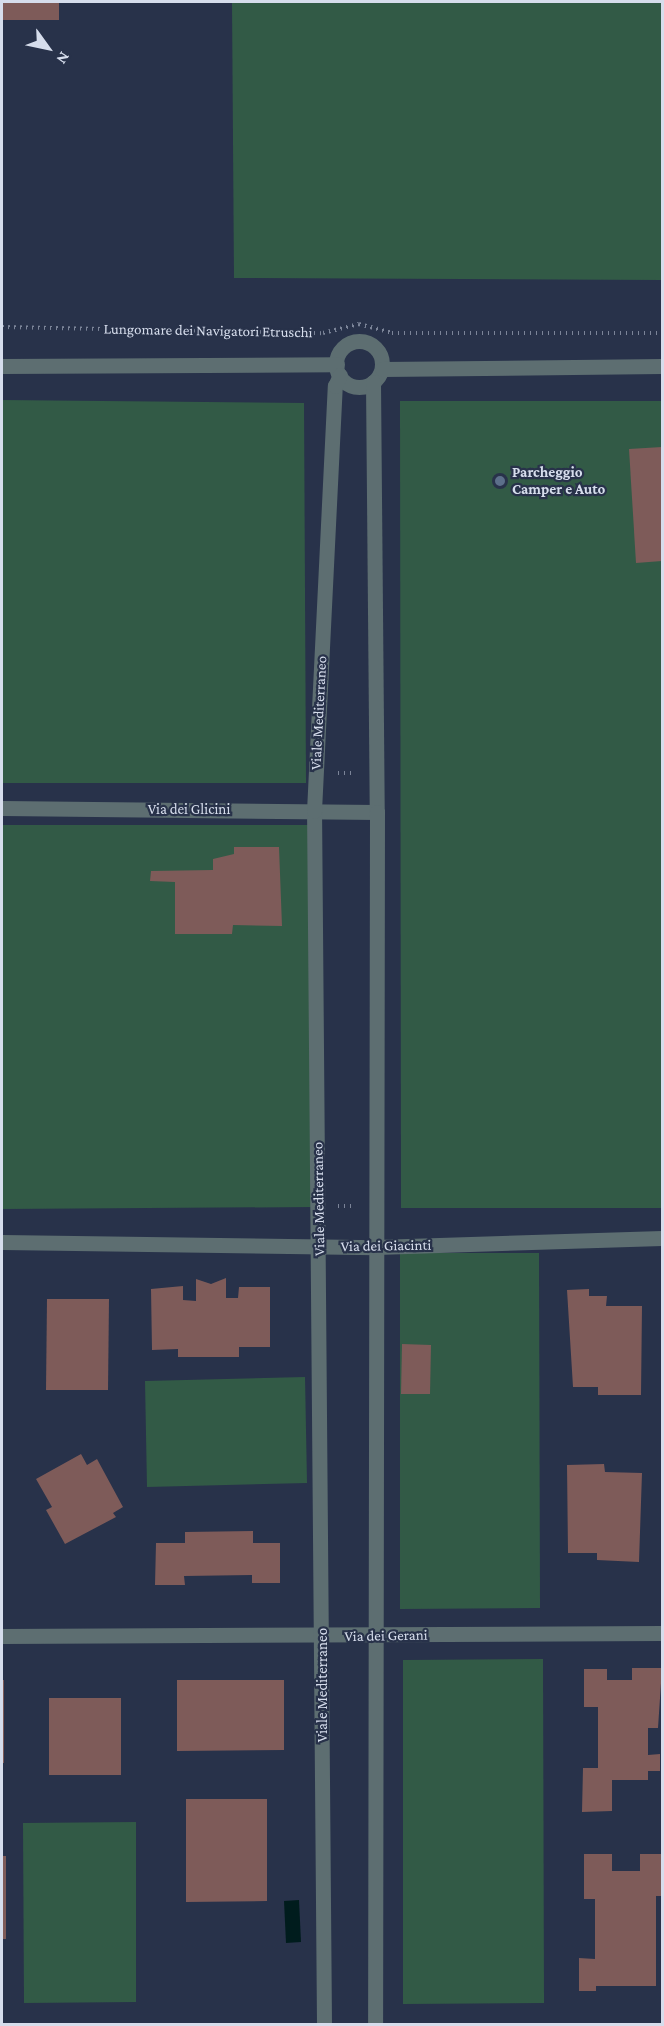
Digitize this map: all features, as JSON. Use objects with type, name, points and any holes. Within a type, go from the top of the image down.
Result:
[{"type":"street","points":[[338,369],[346,345],[364,342],[379,351],[382,369],[373,382],[377,812],[375,2025]]},
{"type":"street","points":[[2,366],[338,369],[358,387],[373,382]]},
{"type":"street","points":[[382,369],[663,366]]},
{"type":"street","name":"Viale Mediterraneo","points":[[324,2025],[323,1637],[314,811],[335,386],[338,369]]},
{"type":"street","name":"Via dei Glicini","points":[[2,808],[377,812]]},
{"type":"street","name":"Via dei Giacinti","points":[[2,1242],[376,1247],[663,1238]]},
{"type":"street","name":"Via dei Gerani","points":[[2,1636],[323,1637],[663,1633]]},
{"type":"path","name":"Lungomare dei Navigatori Etruschi","points":[[2,327],[323,333],[359,324],[392,333],[663,333]]},
{"type":"path","points":[[316,772],[376,773]]},
{"type":"path","points":[[318,1206],[376,1205]]},
{"type":"green space","points":[[232,2],[662,2],[662,280],[234,278]]},
{"type":"green space","points":[[2,400],[304,403],[306,783],[2,783]]},
{"type":"green space","points":[[400,401],[662,401],[662,1208],[401,1208]]},
{"type":"green space","points":[[2,825],[311,825],[314,1207],[2,1209]]},
{"type":"green space","points":[[400,1253],[539,1253],[540,1608],[400,1609]]},
{"type":"green space","points":[[305,1377],[307,1483],[147,1487],[145,1381]]},
{"type":"green space","points":[[543,1659],[544,2003],[403,2004],[403,1660]]},
{"type":"green space","points":[[136,1822],[136,2002],[24,2003],[23,1823]]},
{"type":"shaded area","points":[[299,1900],[301,1942],[286,1943],[284,1901]]},
{"type":"building","points":[[2,2],[59,2],[59,20],[2,20]]},
{"type":"building","points":[[662,447],[662,561],[636,563],[629,449]]},
{"type":"building","points":[[234,847],[279,847],[282,926],[233,925],[232,934],[175,934],[175,882],[150,881],[151,871],[213,870],[213,859],[234,854]]},
{"type":"building","points":[[226,1278],[226,1298],[238,1298],[239,1287],[270,1287],[270,1347],[239,1347],[239,1357],[178,1357],[178,1349],[152,1350],[151,1289],[183,1286],[183,1300],[196,1301],[196,1279],[211,1284]]},
{"type":"building","points":[[589,1289],[589,1296],[607,1296],[606,1306],[642,1306],[641,1395],[598,1395],[598,1387],[573,1387],[567,1290]]},
{"type":"building","points":[[47,1299],[109,1299],[108,1390],[46,1390]]},
{"type":"building","points":[[402,1344],[431,1345],[430,1394],[401,1394]]},
{"type":"building","points":[[81,1454],[87,1465],[97,1459],[123,1507],[113,1513],[116,1517],[65,1544],[46,1510],[52,1507],[36,1479]]},
{"type":"building","points":[[604,1464],[605,1472],[642,1473],[639,1562],[597,1560],[597,1553],[568,1553],[567,1465]]},
{"type":"building","points":[[253,1531],[253,1543],[280,1543],[280,1583],[252,1583],[252,1575],[184,1576],[185,1585],[155,1585],[156,1543],[185,1543],[185,1532]]},
{"type":"building","points":[[632,1668],[662,1668],[658,1728],[648,1728],[648,1755],[660,1754],[660,1771],[648,1771],[648,1780],[612,1780],[612,1811],[582,1812],[583,1768],[598,1768],[598,1707],[584,1707],[584,1669],[607,1669],[607,1680],[632,1680]]},
{"type":"building","points":[[2,1680],[4,1680],[4,1763],[2,1763]]},
{"type":"building","points":[[177,1680],[284,1680],[284,1750],[177,1751]]},
{"type":"building","points":[[49,1698],[121,1698],[121,1775],[49,1775]]},
{"type":"building","points":[[186,1799],[267,1799],[267,1901],[186,1902]]},
{"type":"building","points":[[584,1854],[612,1854],[612,1871],[640,1871],[640,1854],[662,1854],[662,1896],[656,1896],[656,1986],[596,1986],[596,1991],[579,1991],[579,1958],[595,1959],[595,1899],[584,1899]]},
{"type":"building","points":[[2,1856],[6,1856],[6,1939],[2,1939]]},
{"type":"place","name":"Parcheggio Camper e Auto","points":[[500,481]]}]
